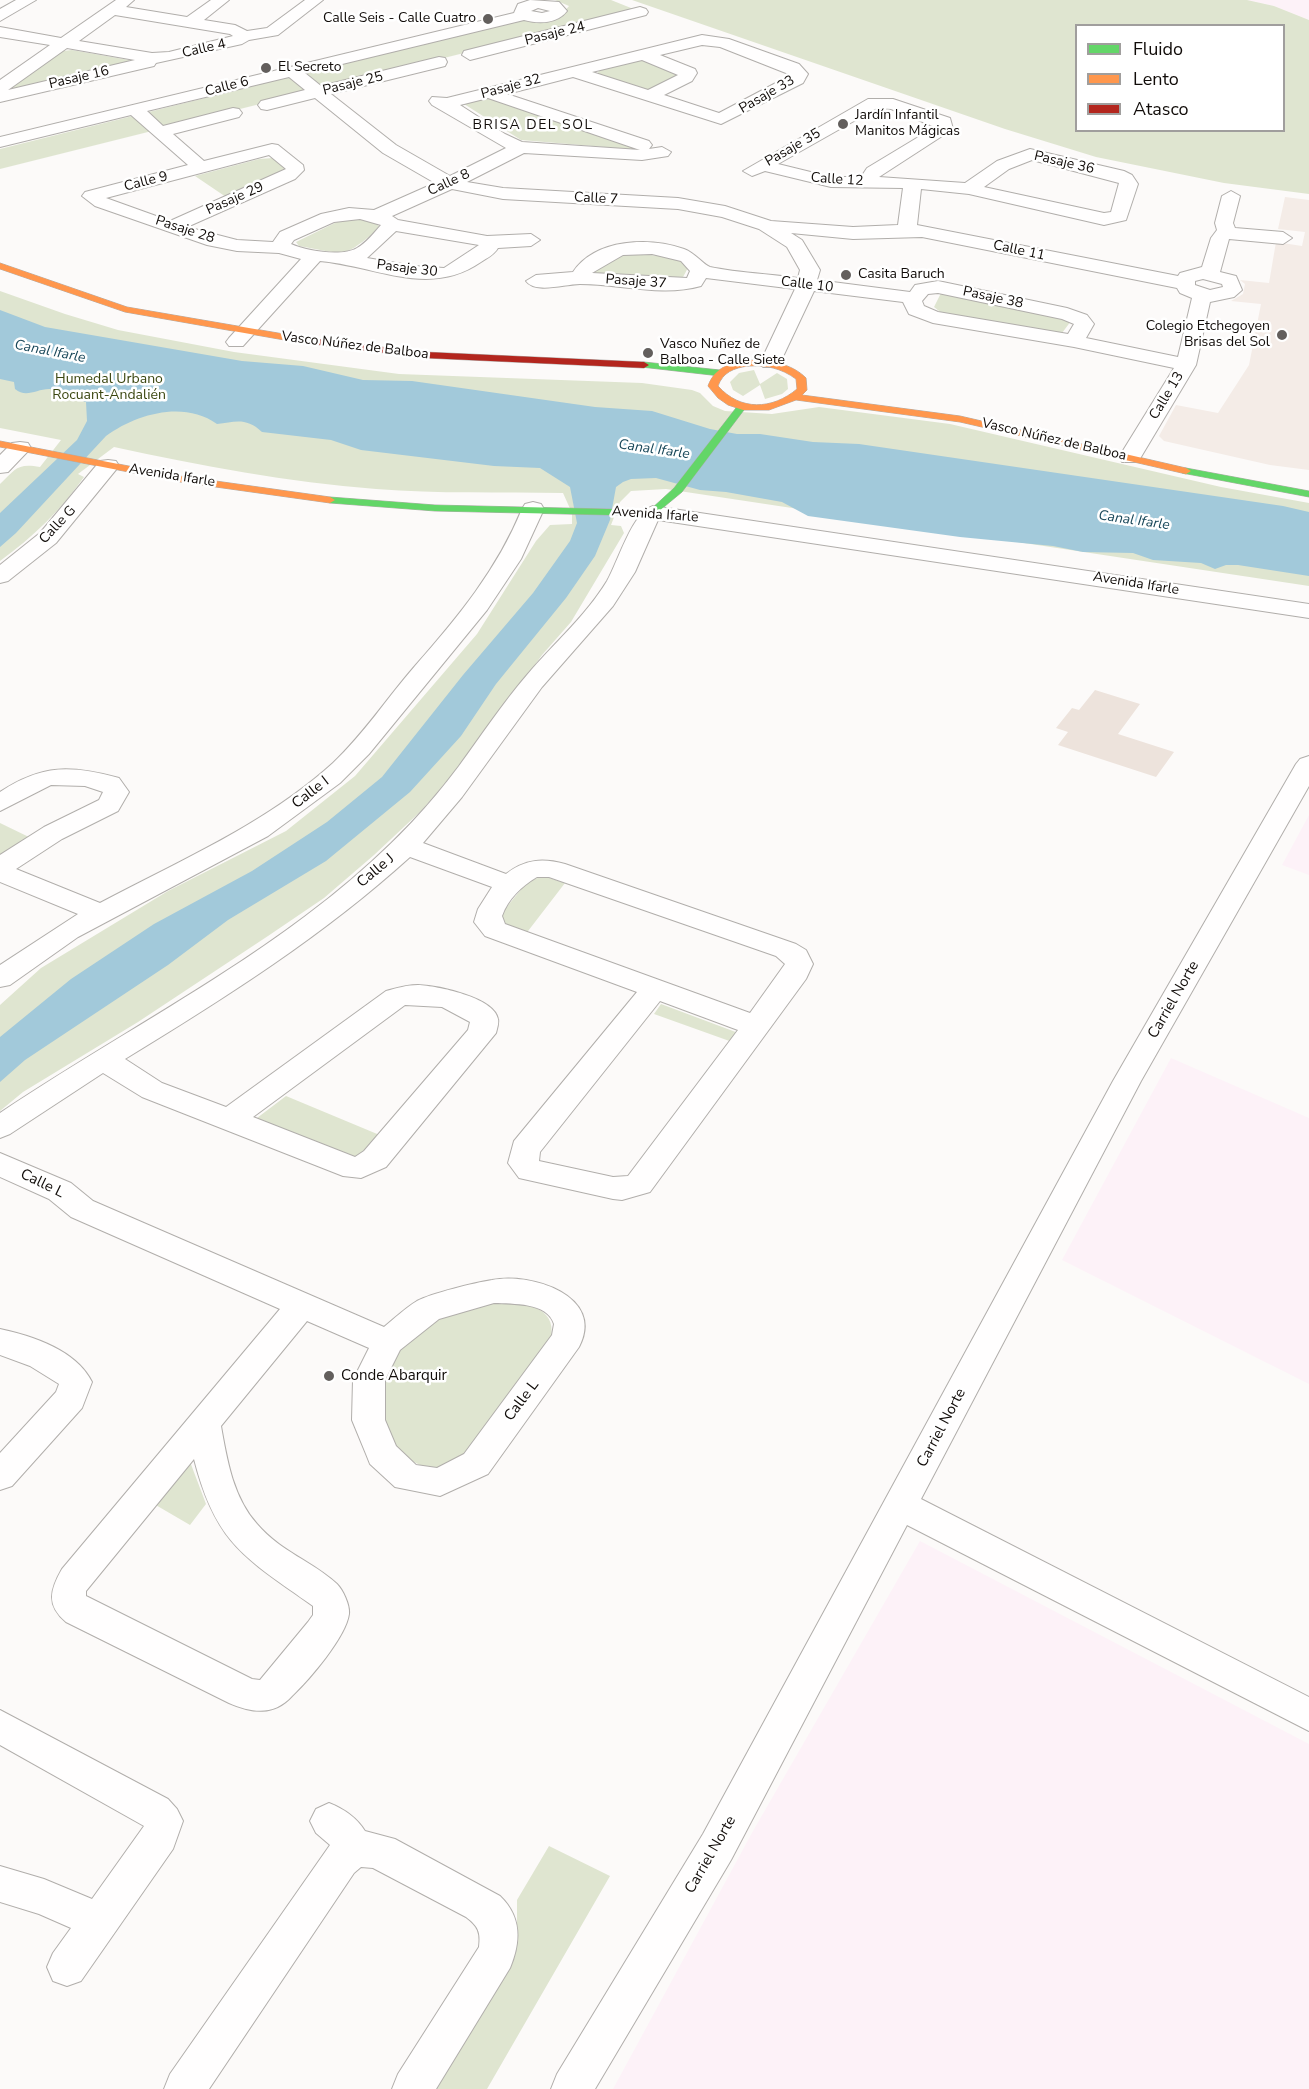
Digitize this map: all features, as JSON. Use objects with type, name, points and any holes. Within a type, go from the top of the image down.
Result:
[{"type":"street","points":[[0,16],[28,0]]},
{"type":"street","points":[[189,22],[221,0]]},
{"type":"street","points":[[244,36],[273,32],[315,0]]},
{"type":"street","name":"Calle 4","points":[[0,32],[65,43],[158,58],[236,41],[244,36],[239,31],[189,22],[120,5],[65,43],[0,88]]},
{"type":"street","points":[[526,6],[541,18],[555,15],[625,59]]},
{"type":"street","name":"Calle 6","points":[[0,142],[292,71],[526,6]]},
{"type":"street","name":"Pasaje 24","points":[[470,55],[640,12]]},
{"type":"street","name":"Pasaje 33","points":[[642,54],[697,40],[723,42],[793,68],[800,75],[721,118],[718,124],[706,131]]},
{"type":"street","points":[[573,72],[642,54],[689,73],[686,77],[648,96]]},
{"type":"street","name":"Pasaje 16","points":[[0,97],[158,58]]},
{"type":"street","name":"Pasaje 25","points":[[267,105],[439,62]]},
{"type":"street","name":"Calle 7","points":[[292,71],[417,167],[451,182],[509,194],[699,207],[736,214],[766,225],[817,254]]},
{"type":"street","name":"Pasaje 33","points":[[573,72],[721,118]]},
{"type":"street","name":"Pasaje 32","points":[[449,103],[573,72]]},
{"type":"street","points":[[431,96],[440,102],[449,103],[502,140],[520,147],[642,155],[662,152],[488,93]]},
{"type":"street","name":"Pasaje 35","points":[[755,170],[874,102],[894,104],[944,122],[945,127],[873,172],[867,182]]},
{"type":"street","points":[[134,110],[201,168]]},
{"type":"street","points":[[160,132],[233,114]]},
{"type":"street","name":"Calle 8","points":[[351,258],[366,251],[384,221],[451,182],[506,157],[520,147]]},
{"type":"street","name":"Calle 9","points":[[91,196],[272,149]]},
{"type":"street","name":"Pasaje 29","points":[[173,226],[303,172],[272,149]]},
{"type":"street","name":"Pasaje 36","points":[[1039,154],[1126,179],[1129,184],[1114,226],[1083,215],[969,189],[1018,156],[1039,154]]},
{"type":"street","name":"Calle 12","points":[[755,170],[818,180],[913,183],[969,189]]},
{"type":"street","points":[[907,230],[913,183]]},
{"type":"street","name":"Pasaje 28","points":[[91,196],[101,202],[192,234],[259,248],[282,247]]},
{"type":"street","points":[[1227,233],[1224,223],[1231,196]]},
{"type":"street","points":[[351,258],[290,252],[282,247],[282,241],[287,236],[335,214],[355,212],[384,221],[489,244],[505,240],[531,240]]},
{"type":"street","name":"Calle 11","points":[[766,225],[853,234],[907,230],[944,235],[1153,279],[1184,283]]},
{"type":"street","points":[[1210,273],[1220,238],[1227,233],[1283,238]]},
{"type":"street","name":"Calle 11","points":[[817,254],[853,234]]},
{"type":"street","name":"Pasaje 30","points":[[351,258],[367,265],[441,274],[453,270],[488,249],[489,244]]},
{"type":"street","name":"Pasaje 37","points":[[536,280],[558,281],[582,275],[593,279],[694,284],[694,260],[679,253],[628,248],[612,253],[585,269],[582,275]]},
{"type":"street","points":[[770,363],[807,285],[817,254]]},
{"type":"street","points":[[240,337],[314,256]]},
{"type":"street","name":"Vasco Núñez de Balboa","points":[[0,266],[81,296],[240,337],[419,366],[610,372],[713,386]]},
{"type":"street","points":[[1210,273],[1229,280],[1233,287],[1223,295],[1202,295],[1187,289],[1184,283],[1192,275],[1210,273]]},
{"type":"street","points":[[0,280],[71,306]]},
{"type":"street","name":"Calle 10","points":[[694,284],[807,285],[914,298]]},
{"type":"street","name":"Pasaje 38","points":[[1074,340],[1084,324],[1072,315],[938,287],[922,288],[914,298],[913,307],[927,316],[1074,340],[1186,365]]},
{"type":"street","name":"Calle 13","points":[[1133,452],[1186,365],[1202,295]]},
{"type":"street","name":"Vasco Núñez de Balboa","points":[[93,313],[147,327],[425,355],[609,362],[720,373]]},
{"type":"street","points":[[770,363],[792,370],[803,382],[802,390],[797,397],[773,406],[742,406],[720,396],[713,386],[720,373],[741,364],[770,363]]},
{"type":"street","name":"Vasco Núñez de Balboa","points":[[803,382],[971,409],[1133,452],[1222,479],[1309,494]]},
{"type":"street","name":"Vasco Núñez de Balboa","points":[[797,397],[942,415],[1133,452],[1309,480]]},
{"type":"street","points":[[653,513],[678,490],[742,406]]},
{"type":"street","points":[[0,467],[20,448]]},
{"type":"street","name":"Avenida Ifarle","points":[[20,448],[101,464],[341,501],[653,513],[1309,611]]},
{"type":"street","name":"Calle G","points":[[0,576],[48,538],[101,464]]},
{"type":"street","name":"Calle I","points":[[0,978],[41,948],[99,914],[259,830],[336,774],[368,740],[482,601],[515,552],[533,509]]},
{"type":"street","name":"Calle J","points":[[0,1127],[264,958],[335,905],[406,846],[457,787],[536,678],[605,601],[624,572],[646,520],[653,513]]},
{"type":"street","name":"Carriel Norte","points":[[572,2089],[717,1847],[1127,1081],[1309,764]]},
{"type":"street","points":[[0,803],[33,781],[56,774],[110,784],[116,792],[109,805],[53,833],[0,867]]},
{"type":"street","points":[[406,846],[511,885]]},
{"type":"street","points":[[654,990],[525,1149],[522,1158],[526,1167],[536,1172],[613,1188],[622,1189],[639,1184],[799,968],[798,960],[792,953],[550,868],[526,872],[511,885],[487,916],[495,930],[756,1026]]},
{"type":"street","points":[[0,872],[99,914]]},
{"type":"street","points":[[106,1060],[134,1081],[152,1090],[230,1119],[341,1165],[361,1167],[375,1159],[483,1033],[484,1019],[472,1010],[431,995],[411,994],[396,998],[230,1119]]},
{"type":"street","name":"Calle L","points":[[0,1164],[60,1191],[82,1209]]},
{"type":"street","name":"Calle L","points":[[0,1184],[40,1201],[82,1209],[387,1342]]},
{"type":"street","name":"Calle L","points":[[494,1291],[513,1291],[543,1296],[561,1307],[571,1324],[564,1344],[476,1464],[457,1477],[440,1481],[419,1480],[405,1474],[386,1460],[373,1440],[368,1426],[367,1394],[376,1359],[387,1342],[416,1316],[434,1306],[452,1299],[494,1291]]},
{"type":"street","points":[[204,1425],[220,1494],[242,1531],[271,1559],[326,1596],[331,1604],[327,1624],[281,1684],[264,1695],[256,1696],[242,1692],[79,1611],[69,1603],[68,1597],[70,1585],[301,1305]]},
{"type":"street","points":[[0,1342],[15,1345],[64,1368],[76,1382],[70,1399],[0,1476]]},
{"type":"street","points":[[901,1505],[1309,1715]]},
{"type":"street","points":[[0,1726],[155,1811],[164,1821],[160,1836],[67,1966]]},
{"type":"street","points":[[185,2089],[340,1860],[342,1836],[381,1852],[480,1904],[488,1910],[498,1925],[500,1945],[496,1955],[413,2089]]},
{"type":"street","points":[[0,1884],[44,1897],[99,1921]]},
{"type":"shaded area","points":[[1247,0],[1309,0],[1309,20],[1274,6]]},
{"type":"shaded area","name":"Colegio Etchegoyen Brisas del Sol","points":[[1285,197],[1309,200],[1309,470],[1270,465],[1164,441],[1159,436],[1176,405],[1218,413],[1249,365],[1261,304],[1231,301],[1243,294],[1245,284],[1240,280],[1269,283],[1276,242],[1302,246],[1305,232],[1278,229]]},
{"type":"shaded area","points":[[1309,815],[1309,875],[1282,865]]},
{"type":"shaded area","points":[[1171,1058],[1309,1118],[1309,1384],[1062,1260]]},
{"type":"shaded area","points":[[920,1541],[1309,1744],[1309,2089],[613,2089],[753,1831]]},
{"type":"green space","points":[[555,0],[611,0],[636,10],[0,169],[0,149],[522,19],[537,23],[558,19],[569,6]]},
{"type":"green space","points":[[632,0],[1247,0],[1274,6],[1309,20],[1309,194],[1224,183],[1096,157],[1005,129]]},
{"type":"green space","points":[[72,50],[129,60],[129,63],[8,90],[63,51]]},
{"type":"green space","points":[[647,60],[681,75],[649,90],[596,76],[600,69]]},
{"type":"green space","points":[[491,97],[642,148],[640,150],[521,140],[464,104]]},
{"type":"green space","points":[[273,158],[287,168],[284,173],[226,197],[195,176],[259,159]]},
{"type":"green space","points":[[354,217],[378,224],[379,228],[350,250],[326,251],[299,246],[296,242],[345,218]]},
{"type":"green space","points":[[620,253],[677,257],[690,264],[682,279],[592,276],[588,273]]},
{"type":"green space","name":"Humedal Urbano Rocuant-Andalién","points":[[0,291],[118,330],[234,352],[399,374],[642,383],[692,390],[700,393],[713,406],[725,411],[772,414],[819,407],[950,424],[1221,487],[1309,503],[1309,586],[666,489],[631,491],[620,502],[611,525],[621,526],[624,533],[571,622],[542,655],[471,754],[422,810],[324,898],[138,1022],[23,1092],[0,1111],[0,1005],[41,968],[168,891],[286,831],[355,776],[477,634],[536,541],[550,525],[572,524],[572,513],[563,493],[423,492],[343,486],[179,461],[114,447],[78,474],[84,477],[56,512],[35,533],[0,561],[0,484],[17,468],[40,467],[61,440],[0,428]]},
{"type":"green space","points":[[941,293],[1071,321],[1062,333],[944,315],[934,307]]},
{"type":"green space","points":[[754,370],[760,384],[777,373],[787,379],[788,389],[782,394],[765,399],[760,385],[743,396],[733,390],[730,382],[739,373]]},
{"type":"green space","points":[[0,823],[33,839],[0,859]]},
{"type":"green space","points":[[543,876],[565,883],[525,935],[505,925],[501,914],[527,882]]},
{"type":"green space","points":[[661,1004],[741,1034],[735,1043],[654,1014]]},
{"type":"green space","points":[[286,1096],[382,1136],[357,1159],[257,1118]]},
{"type":"green space","points":[[500,1302],[527,1305],[543,1312],[549,1318],[551,1337],[466,1455],[445,1466],[433,1468],[422,1466],[404,1457],[386,1432],[380,1391],[396,1350],[421,1326],[457,1309]]},
{"type":"green space","points":[[189,1459],[206,1504],[190,1525],[154,1504]]},
{"type":"green space","points":[[549,1846],[610,1876],[487,2089],[430,2089],[508,1966],[517,1932],[517,1900]]},
{"type":"water","name":"Humedal Urbano Rocuant-Andalién","points":[[0,310],[45,327],[242,361],[303,366],[363,380],[412,381],[595,407],[652,411],[710,429],[737,434],[760,434],[813,442],[859,444],[1283,506],[1309,512],[1309,576],[1238,565],[1226,565],[1215,569],[1201,563],[1153,560],[1133,553],[1083,552],[1053,546],[960,537],[808,516],[782,502],[700,490],[656,478],[631,479],[623,482],[616,487],[610,520],[595,556],[566,598],[496,684],[461,736],[410,792],[326,861],[228,920],[168,965],[25,1060],[0,1082],[0,1037],[71,979],[154,924],[252,871],[327,822],[382,777],[463,675],[533,593],[570,541],[577,523],[570,487],[540,468],[494,466],[361,450],[331,440],[262,432],[245,422],[217,424],[204,417],[175,411],[131,421],[106,436],[16,533],[0,547],[0,513],[77,440],[87,421],[86,402],[56,389],[19,392],[15,389],[14,382],[0,379]]},
{"type":"building","points":[[1095,690],[1140,704],[1118,734],[1174,752],[1156,777],[1058,745],[1068,732],[1056,728],[1072,708],[1079,710]]},
{"type":"traffic: fast","points":[[644,365],[720,373]]},
{"type":"traffic: fast","points":[[330,500],[435,508],[653,513],[678,490],[742,406]]},
{"type":"traffic: fast","points":[[1186,471],[1309,494]]},
{"type":"traffic: slow","points":[[0,266],[125,309],[307,341]]},
{"type":"traffic: slow","points":[[748,363],[769,364],[789,370],[801,378],[802,390],[781,404],[769,407],[743,407],[732,403],[721,396],[713,386],[715,380],[726,369],[748,363]]},
{"type":"traffic: slow","points":[[797,397],[960,419],[1186,471]]},
{"type":"traffic: slow","points":[[0,444],[180,479],[330,500]]},
{"type":"traffic: jam","points":[[307,341],[425,355],[644,365]]},
{"type":"place","name":"Calle Seis - Calle Cuatro","points":[[488,19]]},
{"type":"place","name":"El Secreto","points":[[266,68]]},
{"type":"place","name":"Jardín Infantil Manitos Mágicas","points":[[843,124]]},
{"type":"place","name":"Casita Baruch","points":[[846,275]]},
{"type":"place","name":"Colegio Etchegoyen Brisas del Sol","points":[[1282,335]]},
{"type":"place","name":"Vasco Nuñez de Balboa - Calle Siete","points":[[648,353]]},
{"type":"place","name":"Conde Abarquir","points":[[329,1376]]},
{"type":"district","name":"BRISA DEL SOL","points":[[533,126]]},
{"type":"water label","name":"Canal Ifarle","points":[[50,352]]},
{"type":"water label","name":"Canal Ifarle","points":[[654,450]]},
{"type":"water label","name":"Canal Ifarle","points":[[1134,521]]}]
